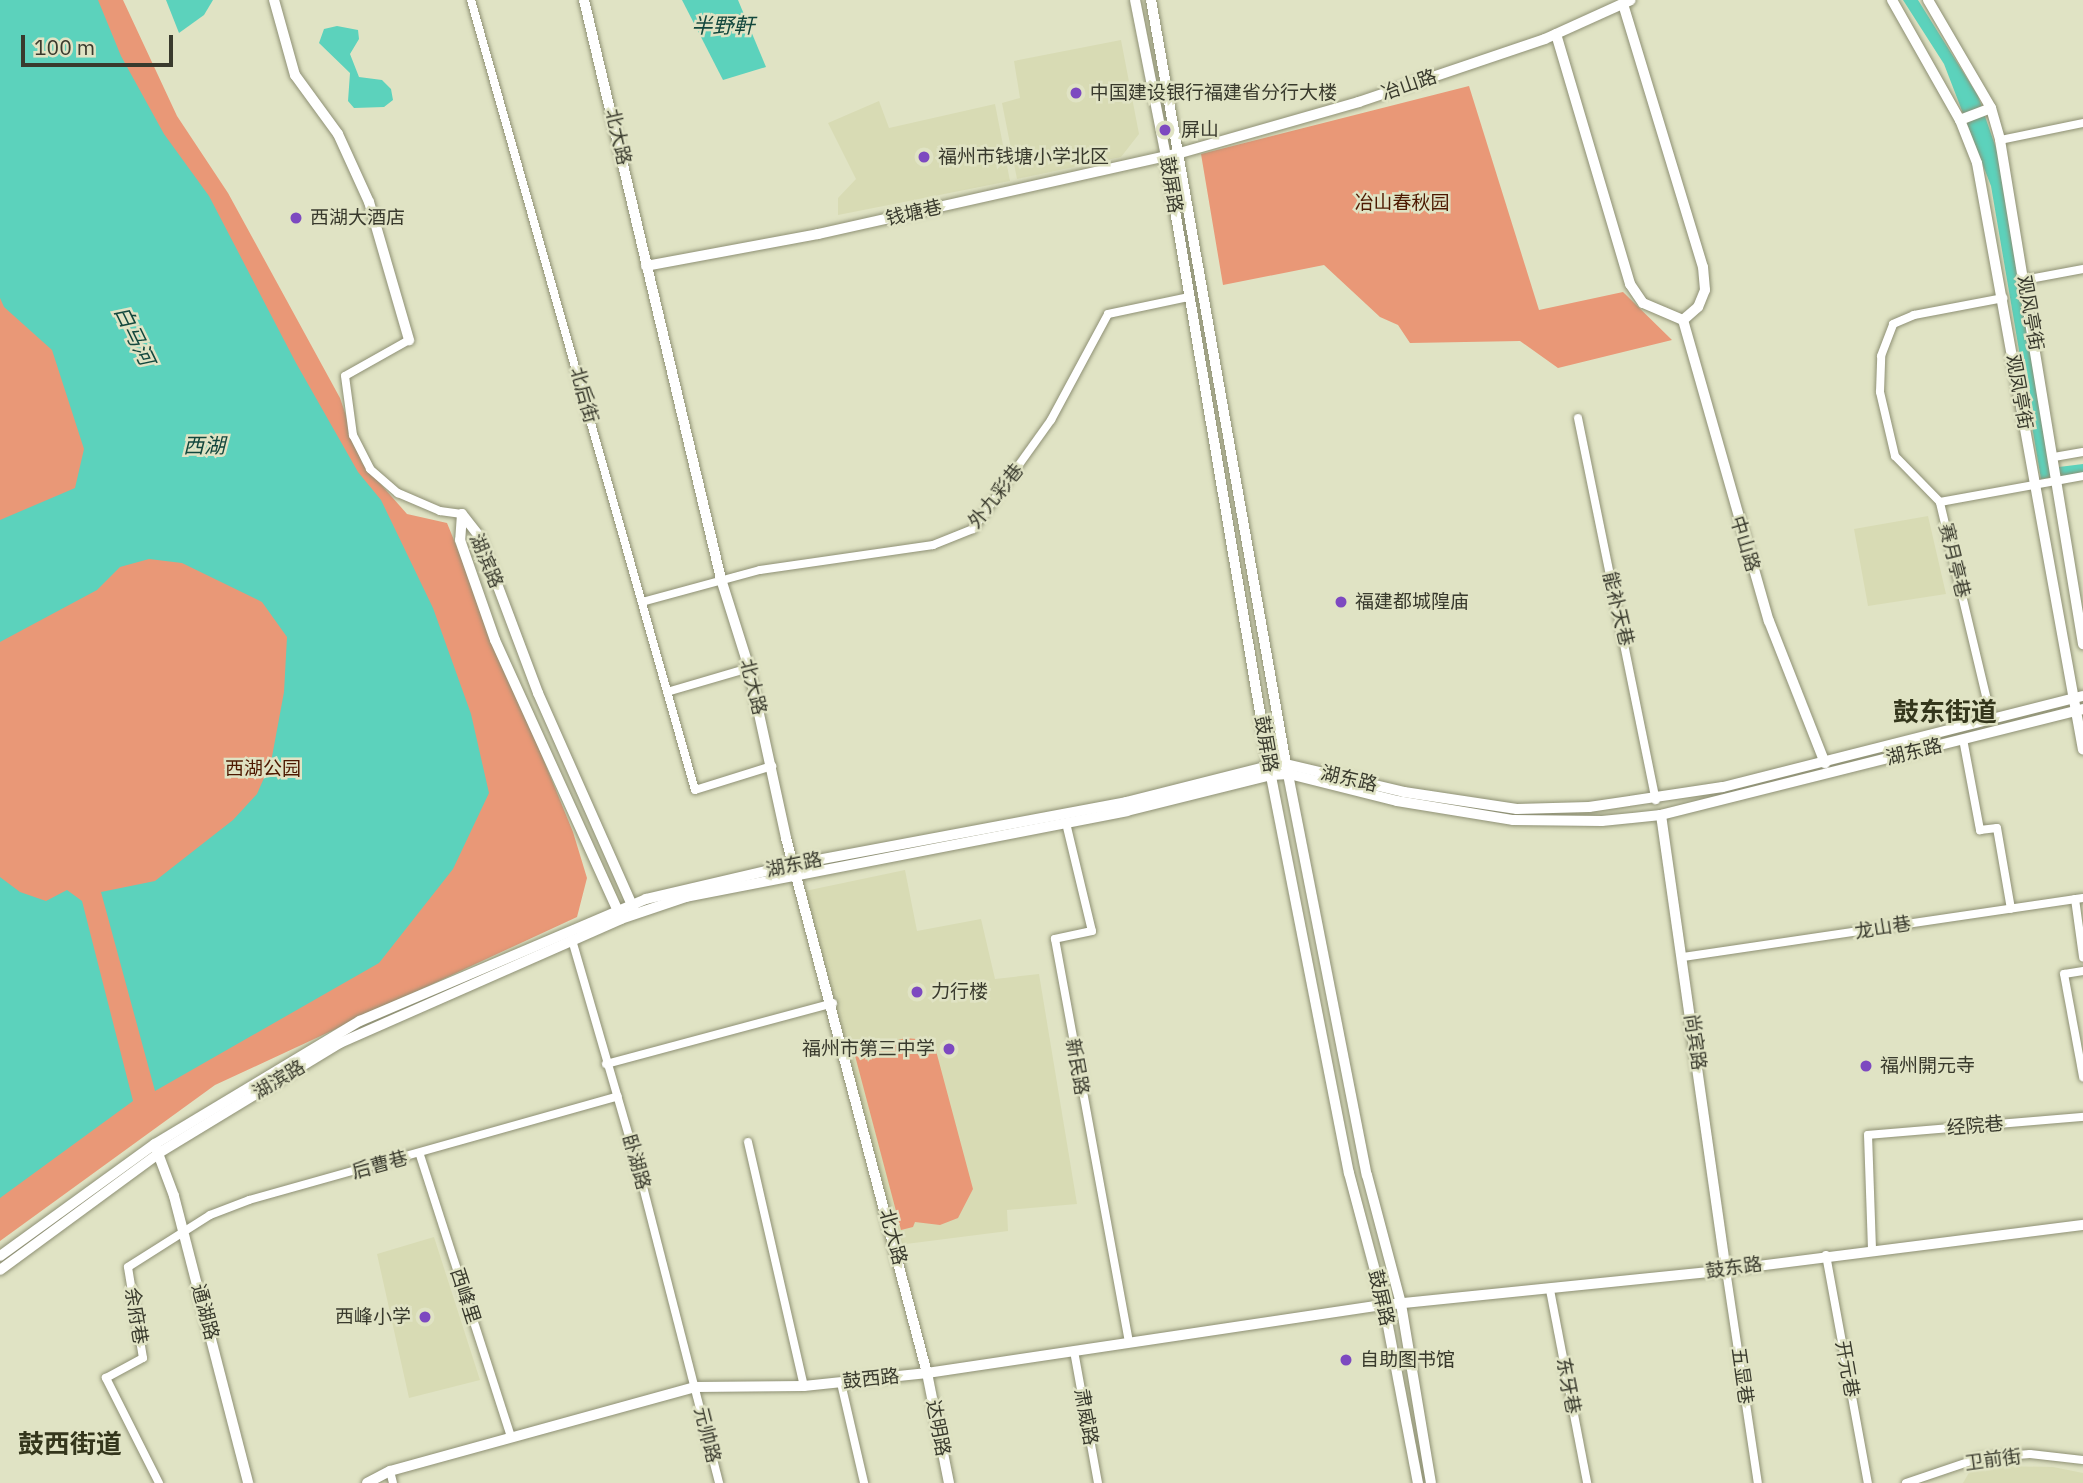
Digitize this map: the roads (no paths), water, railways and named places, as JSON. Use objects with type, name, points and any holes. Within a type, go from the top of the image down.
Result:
[{"type":"main road","name":"鼓屏路","points":[[1135,0],[1166,157],[1270,771],[1349,1173],[1384,1306],[1418,1483]]},
{"type":"main road","name":"鼓屏路","points":[[1151,0],[1287,769],[1367,1175],[1401,1304],[1431,1483]]},
{"type":"main road","name":"湖东路","points":[[633,908],[797,869],[1270,771],[1287,769],[1404,792],[1517,809],[1656,800],[1825,763],[2078,698]]},
{"type":"main road","name":"湖东路","points":[[1287,769],[1397,801],[1513,820],[1602,821],[1661,815],[2080,710]]},
{"type":"main road","name":"湖东路","points":[[797,869],[1066,823],[1270,771]]},
{"type":"main road","name":"湖滨路","points":[[0,1256],[157,1149],[360,1021],[633,908]]},
{"type":"main road","name":"湖滨路","points":[[0,1270],[157,1149],[340,1044],[572,940],[619,914]]},
{"type":"street","points":[[274,0],[295,75],[338,134],[369,202],[410,340],[345,376],[353,435],[370,468],[398,493],[440,511],[461,514]]},
{"type":"street","name":"北后街","points":[[471,0],[695,789],[772,766]]},
{"type":"street","name":"北大路","points":[[584,0],[721,579],[749,668],[797,869],[927,1373]]},
{"type":"street","name":"观凤亭街","points":[[1892,0],[1960,120],[1977,163],[2078,698],[2083,750]]},
{"type":"street","name":"观风亭街","points":[[1928,0],[1991,108],[2000,140],[2083,644]]},
{"type":"street","points":[[1556,34],[1630,284],[1643,303],[1683,320],[1698,307],[1705,290],[1703,267],[1627,2]]},
{"type":"street","name":"冶山路","points":[[1180,153],[1359,102],[1556,34],[1627,2]]},
{"type":"street","points":[[1960,120],[1991,108]]},
{"type":"street","points":[[2000,140],[2083,123]]},
{"type":"street","name":"钱塘巷","points":[[646,266],[818,234],[1180,153]]},
{"type":"street","points":[[2024,280],[2083,269]]},
{"type":"street","name":"外九彩巷","points":[[642,602],[721,579],[933,545],[973,529],[1051,420],[1108,314],[1189,297]]},
{"type":"street","name":"赛月亭巷","points":[[1992,721],[1940,502],[1895,456],[1880,392],[1881,356],[1894,324],[1914,315],[2003,298]]},
{"type":"street","name":"中山路","points":[[1683,320],[1765,610],[1825,763]]},
{"type":"street","name":"能补天巷","points":[[1578,418],[1656,800]]},
{"type":"street","points":[[2054,457],[2083,452]]},
{"type":"street","points":[[1940,502],[2083,476]]},
{"type":"street","name":"湖滨路","points":[[461,514],[479,536],[538,693],[633,908]]},
{"type":"street","name":"湖滨路","points":[[461,514],[460,540],[495,640],[619,914]]},
{"type":"street","points":[[667,692],[749,668]]},
{"type":"street","points":[[1963,739],[1980,830],[1997,828],[2011,909]]},
{"type":"street","name":"尚宾路","points":[[1661,815],[1726,1270]]},
{"type":"street","name":"新民路","points":[[1066,823],[1092,931],[1055,939],[1129,1340]]},
{"type":"street","points":[[2079,899],[2083,957]]},
{"type":"street","name":"龙山巷","points":[[1683,957],[2079,899]]},
{"type":"street","name":"卧湖路","points":[[572,940],[606,1064],[618,1096],[695,1387]]},
{"type":"street","points":[[2083,971],[2064,974],[2083,1077]]},
{"type":"street","points":[[606,1064],[833,1003]]},
{"type":"street","name":"后曹巷","points":[[152,1255],[210,1215],[249,1200],[420,1155],[618,1096]]},
{"type":"street","name":"经院巷","points":[[1872,1250],[1868,1135],[2083,1117]]},
{"type":"street","points":[[748,1142],[804,1386]]},
{"type":"street","name":"通湖路","points":[[157,1149],[183,1234],[248,1483]]},
{"type":"street","name":"西峰里","points":[[420,1155],[511,1437]]},
{"type":"street","name":"鼓东路","points":[[1384,1306],[1726,1270],[1826,1255],[2083,1225]]},
{"type":"street","name":"余府巷","points":[[152,1255],[128,1267],[143,1358],[106,1378],[159,1483]]},
{"type":"street","name":"开元巷","points":[[1826,1255],[1868,1483]]},
{"type":"street","name":"五显巷","points":[[1726,1270],[1758,1483]]},
{"type":"street","name":"东牙巷","points":[[1550,1290],[1585,1482]]},
{"type":"street","name":"鼓西路","points":[[367,1483],[390,1471],[695,1387],[804,1386],[927,1373],[1129,1340],[1384,1306]]},
{"type":"street","name":"肃威路","points":[[1074,1351],[1098,1483]]},
{"type":"street","name":"达明路","points":[[927,1373],[949,1483]]},
{"type":"street","points":[[841,1383],[864,1483]]},
{"type":"street","name":"元帅路","points":[[695,1387],[719,1483]]},
{"type":"street","name":"卫前街","points":[[1906,1483],[1980,1458],[2030,1454],[2083,1460]]},
{"type":"street","points":[[390,1471],[393,1483]]},
{"type":"water","name":"西湖","points":[[0,0],[98,0],[121,56],[164,134],[209,196],[296,363],[358,472],[381,500],[433,608],[471,714],[489,793],[453,869],[379,963],[155,1091],[101,892],[155,881],[233,820],[257,794],[271,762],[284,692],[287,637],[262,602],[182,563],[149,559],[120,567],[97,590],[0,642],[0,520],[75,488],[84,449],[52,350],[4,307],[0,298]]},
{"type":"water","points":[[166,0],[213,0],[204,15],[179,33]]},
{"type":"water","name":"半野軒","points":[[682,0],[738,0],[766,67],[723,80]]},
{"type":"water","points":[[1903,0],[1918,0],[1978,96],[1998,154],[2051,468],[2083,464],[2083,473],[2041,479],[1991,186],[1944,64]]},
{"type":"water","points":[[337,26],[358,30],[359,39],[350,54],[359,77],[382,80],[391,89],[393,100],[384,107],[354,108],[348,101],[350,73],[319,43],[324,29]]},
{"type":"water","points":[[0,877],[20,892],[46,901],[67,890],[82,901],[133,1101],[0,1198]]},
{"type":"place","name":"中国建设银行福建省分行大楼","points":[[1076,93]]},
{"type":"place","name":"屏山","points":[[1165,130]]},
{"type":"place","name":"福州市钱塘小学北区","points":[[924,157]]},
{"type":"place","name":"西湖大酒店","points":[[296,218]]},
{"type":"place","name":"福建都城隍庙","points":[[1341,602]]},
{"type":"place","name":"力行楼","points":[[917,992]]},
{"type":"place","name":"福州市第三中学","points":[[949,1049]]},
{"type":"place","name":"福州開元寺","points":[[1866,1066]]},
{"type":"place","name":"西峰小学","points":[[425,1317]]},
{"type":"place","name":"自助图书馆","points":[[1346,1360]]},
{"type":"district","name":"鼓东街道","points":[[1945,712]]},
{"type":"district","name":"鼓西街道","points":[[70,1444]]},
{"type":"park label","name":"冶山春秋园","points":[[1402,203]]},
{"type":"park label","name":"西湖公园","points":[[263,769]]},
{"type":"water label","name":"白马河","points":[[135,335]]}]
